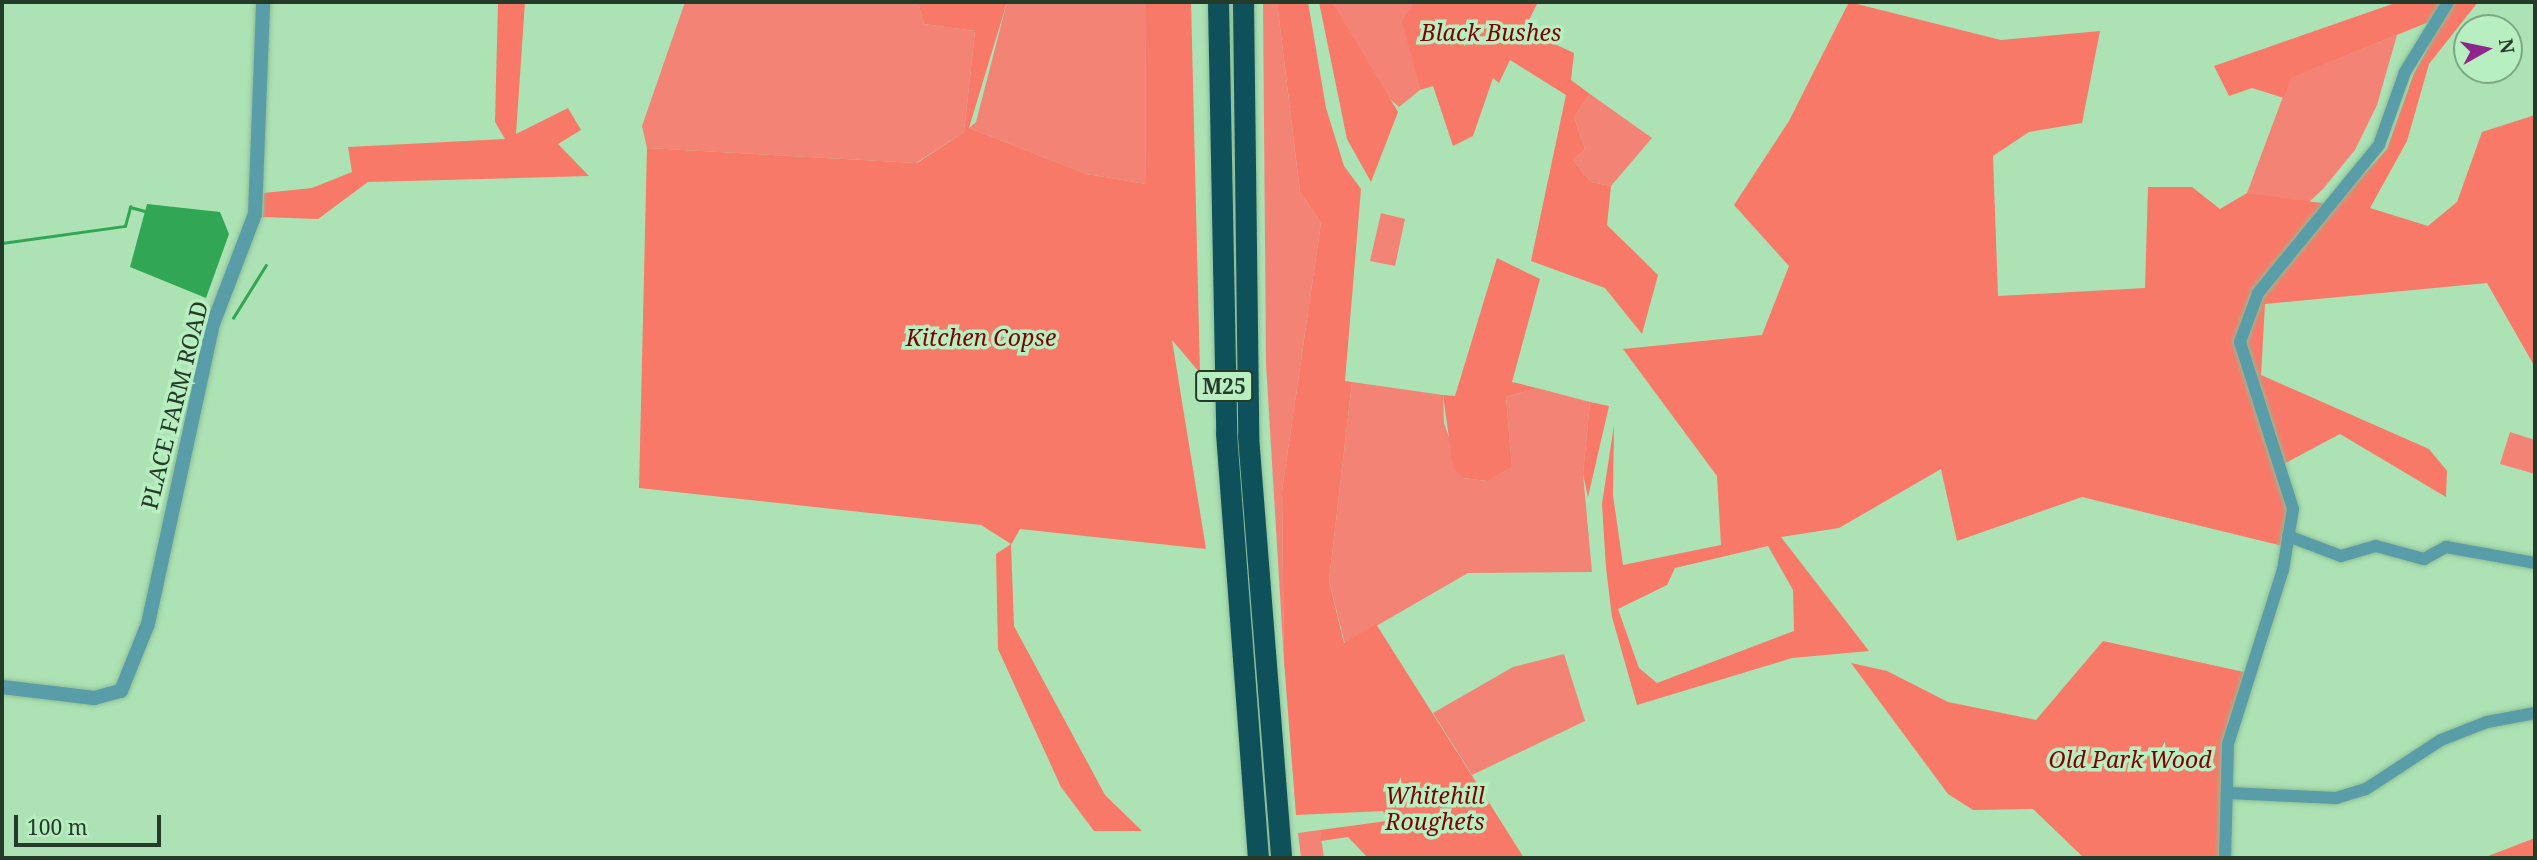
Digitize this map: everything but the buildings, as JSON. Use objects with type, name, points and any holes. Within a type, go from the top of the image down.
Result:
[{"type":"highway","name":"M25","points":[[1218,2],[1226,433],[1258,858]]},
{"type":"highway","name":"M25","points":[[1243,2],[1248,449],[1281,858]]},
{"type":"street","name":"PLACE FARM ROAD","points":[[2,687],[94,698],[121,691],[148,624],[213,324],[255,214],[263,2]]},
{"type":"street","points":[[2225,858],[2228,744],[2267,630],[2293,509],[2240,342],[2258,293],[2379,145],[2406,72],[2448,2]]},
{"type":"street","points":[[2288,536],[2341,556],[2376,546],[2424,559],[2446,547],[2535,563]]},
{"type":"street","points":[[2228,793],[2336,798],[2366,789],[2441,740],[2487,722],[2535,713]]},
{"type":"shaded area","points":[[685,2],[918,2],[924,24],[975,31],[964,132],[916,163],[647,148],[642,126]]},
{"type":"shaded area","points":[[1007,2],[1145,2],[1146,184],[1087,174],[969,128],[976,122]]},
{"type":"shaded area","points":[[1263,2],[1277,2],[1300,192],[1321,223],[1282,491],[1284,661],[1266,364]]},
{"type":"shaded area","points":[[1332,2],[1414,2],[1403,21],[1420,90],[1399,107],[1380,90]]},
{"type":"shaded area","points":[[2397,35],[2377,105],[2355,150],[2323,189],[2308,203],[2247,193],[2290,78]]},
{"type":"shaded area","points":[[1590,94],[1652,138],[1611,186],[1591,182],[1573,160],[1585,149],[1574,117]]},
{"type":"shaded area","points":[[147,204],[220,212],[229,234],[206,298],[130,267]]},
{"type":"shaded area","points":[[1381,213],[1405,219],[1395,266],[1370,261]]},
{"type":"shaded area","points":[[1352,382],[1443,395],[1444,423],[1463,478],[1486,481],[1512,467],[1506,397],[1537,388],[1590,402],[1583,474],[1592,572],[1468,573],[1345,644],[1329,581]]},
{"type":"shaded area","points":[[2510,432],[2535,440],[2535,474],[2500,464]]},
{"type":"shaded area","points":[[1564,654],[1585,721],[1472,775],[1433,713],[1513,667]]},
{"type":"shaded area","points":[[1320,830],[1324,858],[1301,858],[1298,833]]},
{"type":"green space","points":[[498,2],[525,2],[516,134],[568,108],[581,130],[558,144],[589,176],[368,182],[318,219],[263,217],[264,193],[312,188],[352,172],[348,147],[505,139],[495,122]]},
{"type":"green space","name":"Kitchen Copse","points":[[918,2],[1007,2],[969,128],[1087,174],[1146,184],[1145,2],[1191,2],[1200,373],[1172,340],[1206,549],[1020,529],[1011,545],[1014,626],[1105,795],[1142,831],[1094,831],[1061,787],[998,649],[996,554],[1011,544],[981,525],[639,488],[647,148],[917,163],[964,132],[975,31],[924,24]]},
{"type":"green space","name":"Whitehill Roughets","points":[[1277,2],[1308,2],[1326,108],[1344,166],[1361,189],[1345,381],[1352,382],[1329,581],[1344,643],[1376,624],[1524,858],[1368,858],[1348,837],[1321,841],[1320,830],[1387,821],[1383,811],[1296,815],[1284,661],[1282,491],[1321,223],[1300,192]]},
{"type":"green space","points":[[1319,2],[1332,2],[1398,112],[1371,182],[1347,139]]},
{"type":"green space","name":"Black Bushes","points":[[1414,2],[1538,2],[1524,30],[1574,53],[1571,80],[1590,94],[1574,117],[1585,149],[1573,160],[1591,182],[1611,186],[1607,225],[1658,275],[1642,334],[1605,288],[1531,261],[1566,95],[1510,60],[1499,83],[1493,78],[1473,136],[1453,146],[1433,86],[1420,90],[1402,21]]},
{"type":"green space","points":[[1849,2],[2001,40],[2100,31],[2082,123],[2029,132],[1993,156],[1998,296],[2145,288],[2148,187],[2192,187],[2220,209],[2247,193],[2336,205],[2387,149],[2414,73],[2446,15],[2291,78],[2284,98],[2252,88],[2229,96],[2214,66],[2398,2],[2478,2],[2469,14],[2453,14],[2453,34],[2429,64],[2407,141],[2370,208],[2428,226],[2457,202],[2482,132],[2535,115],[2535,367],[2487,283],[2265,304],[2261,375],[2429,449],[2447,471],[2446,497],[2340,434],[2280,466],[2293,509],[2287,547],[2082,497],[1957,541],[1941,469],[1839,528],[1781,537],[1869,651],[1792,658],[1637,705],[1612,617],[1606,568],[1602,504],[1614,425],[1613,495],[1623,565],[1721,545],[1717,476],[1623,349],[1762,335],[1789,266],[1734,205],[1789,121]],"holes":[[[1768,546],[1793,590],[1794,631],[1657,683],[1639,668],[1618,609],[1667,585],[1675,568]]]},
{"type":"green space","points":[[1497,258],[1540,279],[1512,382],[1537,388],[1506,397],[1512,467],[1487,481],[1463,478],[1453,467],[1443,395],[1455,396]]},
{"type":"green space","points":[[1590,402],[1609,406],[1588,497],[1583,474]]},
{"type":"green space","name":"Old Park Wood","points":[[2103,641],[2253,674],[2228,745],[2224,858],[2084,858],[2033,809],[1973,810],[1948,794],[1851,663],[1887,671],[1948,702],[2036,720]]},
{"type":"green space","points":[[2535,838],[2535,858],[2483,858]]},
{"type":"waterway","points":[[2,243],[125,226],[130,207],[145,211]]},
{"type":"waterway","points":[[233,318],[266,265]]}]
